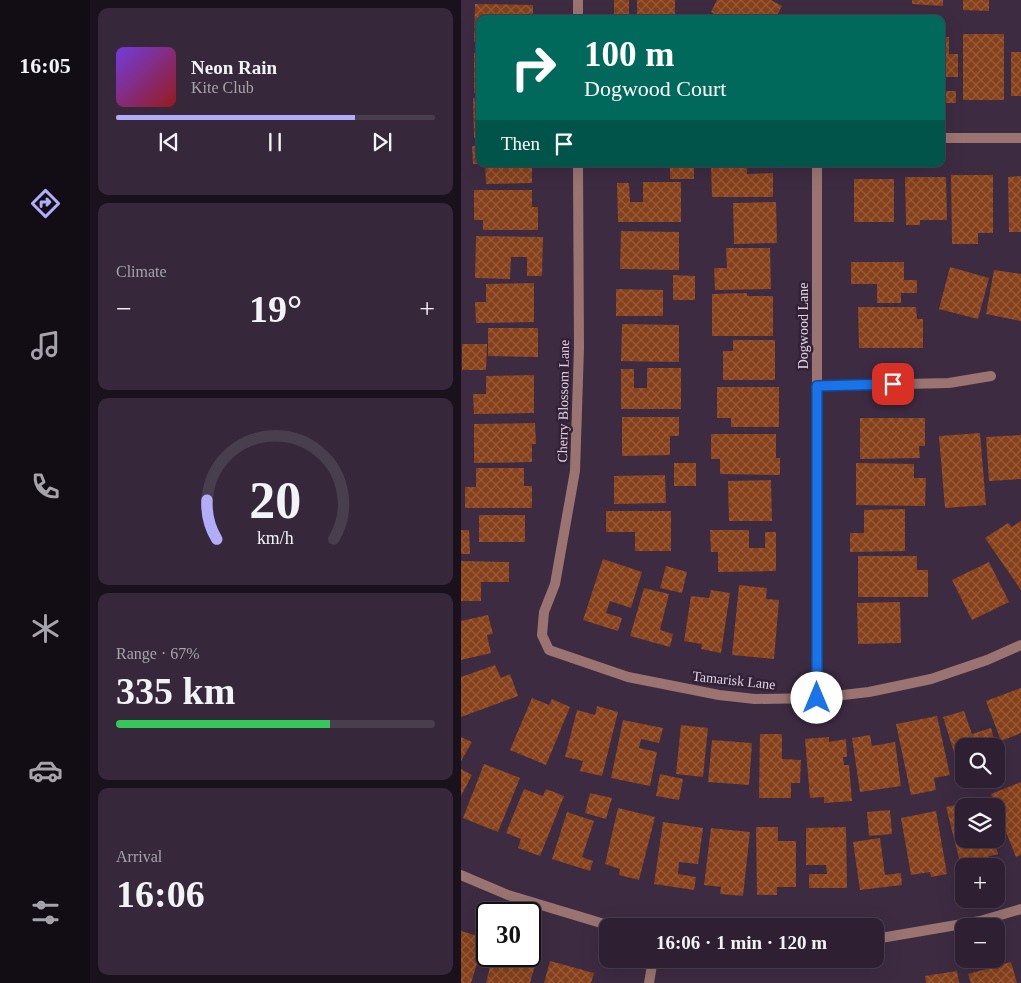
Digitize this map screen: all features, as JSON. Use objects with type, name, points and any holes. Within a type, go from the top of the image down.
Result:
[{"type":"street","points":[[578,0],[578,15]]},
{"type":"street","points":[[945,138],[1021,138]]},
{"type":"street","name":"Cherry Blossom Lane","points":[[542,634],[544,612],[555,584],[575,471],[579,348],[578,167]]},
{"type":"street","name":"Dogwood Lane","points":[[817,167],[817,698]]},
{"type":"street","points":[[817,386],[949,383],[991,376]]},
{"type":"street","name":"Tamarisk Lane","points":[[542,634],[549,650],[570,659],[628,677],[719,695],[755,699],[817,698],[869,692],[931,680],[987,660],[1021,644]]},
{"type":"street","points":[[461,875],[508,895],[599,922]]},
{"type":"street","points":[[884,937],[980,921],[1021,909]]},
{"type":"street","points":[[649,983],[652,968]]},
{"type":"building","points":[[614,0],[629,0],[629,15],[614,15]]},
{"type":"building","points":[[637,0],[675,0],[675,15],[637,15]]},
{"type":"building","points":[[717,0],[771,0],[782,6],[777,15],[716,15],[711,12]]},
{"type":"building","points":[[912,0],[943,0],[943,6],[912,4]]},
{"type":"building","points":[[963,0],[989,0],[989,11],[963,10]]},
{"type":"building","points":[[475,4],[533,5],[533,15],[476,15],[476,42],[474,42]]},
{"type":"building","points":[[963,34],[1004,34],[1004,100],[963,100]]},
{"type":"building","points":[[945,37],[949,37],[949,54],[958,54],[958,77],[945,77]]},
{"type":"building","points":[[1011,52],[1021,52],[1021,96],[1011,96]]},
{"type":"building","points":[[474,53],[476,53],[476,93],[474,93]]},
{"type":"building","points":[[945,91],[956,91],[956,103],[945,103]]},
{"type":"building","points":[[473,98],[476,98],[476,138],[474,138]]},
{"type":"building","points":[[472,146],[476,146],[476,164],[473,164]]},
{"type":"building","points":[[485,167],[532,167],[532,183],[486,184]]},
{"type":"building","points":[[670,167],[694,167],[694,179],[670,179]]},
{"type":"building","points":[[711,167],[747,167],[747,174],[773,173],[773,197],[712,197]]},
{"type":"building","points":[[951,175],[993,175],[993,233],[978,233],[978,244],[952,244]]},
{"type":"building","points":[[1021,176],[1021,232],[1009,232],[1008,177]]},
{"type":"building","points":[[905,177],[946,177],[947,220],[920,220],[920,225],[906,225]]},
{"type":"building","points":[[854,179],[894,179],[894,222],[854,222]]},
{"type":"building","points":[[643,182],[681,182],[681,222],[618,222],[617,183],[629,183],[630,202],[643,202]]},
{"type":"building","points":[[474,190],[532,190],[532,207],[538,207],[538,230],[483,230],[483,220],[474,220]]},
{"type":"building","points":[[776,202],[777,243],[734,244],[733,203]]},
{"type":"building","points":[[621,231],[679,232],[679,270],[620,269]]},
{"type":"building","points":[[476,236],[543,237],[542,276],[527,276],[527,257],[511,257],[510,279],[475,278]]},
{"type":"building","points":[[726,248],[770,248],[771,289],[715,290],[714,268],[727,268]]},
{"type":"building","points":[[851,262],[904,262],[904,280],[917,280],[917,293],[901,293],[901,303],[877,303],[877,284],[851,284]]},
{"type":"building","points":[[950,267],[989,278],[978,319],[939,309]]},
{"type":"building","points":[[994,270],[1021,274],[1021,321],[986,314]]},
{"type":"building","points":[[673,275],[695,276],[695,300],[673,300]]},
{"type":"building","points":[[534,283],[534,322],[476,323],[475,302],[486,302],[486,284]]},
{"type":"building","points":[[616,289],[663,290],[663,316],[616,316]]},
{"type":"building","points":[[747,293],[747,296],[773,296],[773,336],[712,336],[712,294]]},
{"type":"building","points":[[858,307],[916,307],[917,319],[923,319],[923,348],[859,348]]},
{"type":"building","points":[[622,324],[679,325],[679,362],[621,361]]},
{"type":"building","points":[[488,328],[538,328],[538,357],[488,356]]},
{"type":"building","points":[[733,340],[775,340],[775,380],[723,380],[723,351],[733,351]]},
{"type":"building","points":[[462,344],[487,344],[486,370],[462,370]]},
{"type":"building","points":[[647,368],[681,368],[681,409],[621,409],[621,369],[634,369],[634,388],[647,388]]},
{"type":"building","points":[[534,375],[534,413],[474,414],[473,394],[486,394],[486,376]]},
{"type":"building","points":[[717,387],[779,387],[779,427],[731,427],[731,418],[717,418]]},
{"type":"building","points":[[622,417],[679,417],[679,436],[670,436],[670,455],[622,456]]},
{"type":"building","points":[[860,418],[925,418],[925,446],[919,446],[920,458],[860,459]]},
{"type":"building","points":[[535,423],[536,444],[532,444],[532,462],[474,463],[474,424]]},
{"type":"building","points":[[980,433],[986,505],[945,508],[939,436]]},
{"type":"building","points":[[711,434],[776,434],[776,458],[780,458],[780,475],[720,474],[720,459],[711,459]]},
{"type":"building","points":[[1021,435],[1021,479],[989,481],[986,437]]},
{"type":"building","points":[[674,463],[696,463],[696,486],[674,486]]},
{"type":"building","points":[[856,463],[914,464],[914,478],[926,478],[925,506],[856,505]]},
{"type":"building","points":[[476,468],[524,468],[524,486],[532,486],[532,508],[465,508],[465,487],[476,487]]},
{"type":"building","points":[[665,475],[666,503],[614,504],[614,476]]},
{"type":"building","points":[[771,480],[772,521],[729,521],[728,481]]},
{"type":"building","points":[[905,509],[905,551],[850,552],[850,533],[864,533],[864,510]]},
{"type":"building","points":[[606,511],[671,511],[671,551],[635,551],[635,532],[606,532]]},
{"type":"building","points":[[479,515],[525,515],[525,542],[479,542]]},
{"type":"building","points":[[1021,521],[1021,590],[985,538],[1008,523],[1012,527]]},
{"type":"building","points":[[461,530],[469,530],[470,554],[461,554]]},
{"type":"building","points":[[710,530],[749,530],[749,548],[765,548],[765,532],[776,532],[776,571],[718,572],[718,552],[711,552]]},
{"type":"building","points":[[858,556],[917,556],[917,570],[928,570],[928,597],[858,597]]},
{"type":"building","points":[[603,559],[642,572],[631,608],[610,601],[606,613],[622,618],[618,631],[583,620]]},
{"type":"building","points":[[461,561],[509,562],[509,582],[481,582],[481,601],[461,601]]},
{"type":"building","points":[[989,562],[1009,602],[972,620],[952,580]]},
{"type":"building","points":[[666,566],[687,572],[682,593],[660,588]]},
{"type":"building","points":[[739,585],[767,588],[766,599],[779,600],[774,659],[732,655]]},
{"type":"building","points":[[644,588],[669,594],[660,630],[673,634],[670,647],[630,636]]},
{"type":"building","points":[[711,590],[730,593],[721,653],[701,649],[702,644],[684,641],[691,596],[709,598]]},
{"type":"building","points":[[900,602],[901,643],[858,644],[857,603]]},
{"type":"building","points":[[488,615],[493,634],[487,635],[491,653],[461,660],[461,621]]},
{"type":"building","points":[[495,665],[501,678],[510,674],[518,696],[461,717],[461,677]]},
{"type":"building","points":[[1021,688],[1021,733],[1005,739],[1000,738],[986,701]]},
{"type":"building","points":[[532,698],[549,705],[552,699],[570,707],[546,765],[510,750]]},
{"type":"building","points":[[597,706],[618,712],[602,776],[580,771],[583,761],[565,757],[577,710],[595,715]]},
{"type":"building","points":[[964,711],[972,734],[991,728],[994,738],[955,738],[955,755],[943,717]]},
{"type":"building","points":[[937,716],[950,775],[934,778],[936,790],[911,795],[896,724]]},
{"type":"building","points":[[623,720],[663,728],[659,743],[641,739],[639,748],[657,752],[650,786],[611,778]]},
{"type":"building","points":[[681,725],[708,728],[703,777],[676,774]]},
{"type":"building","points":[[760,734],[782,734],[782,759],[801,760],[800,783],[791,783],[791,798],[759,798]]},
{"type":"building","points":[[870,735],[872,746],[895,742],[901,786],[860,792],[852,738]]},
{"type":"building","points":[[461,737],[472,742],[461,761]]},
{"type":"building","points":[[829,737],[829,742],[846,739],[847,757],[843,757],[844,765],[849,765],[852,801],[824,803],[824,797],[810,798],[805,739]]},
{"type":"building","points":[[712,740],[752,743],[749,785],[708,782]]},
{"type":"building","points":[[484,764],[520,778],[498,832],[463,818]]},
{"type":"building","points":[[461,769],[472,775],[461,796]]},
{"type":"building","points":[[660,774],[683,779],[679,800],[656,796]]},
{"type":"building","points":[[1021,782],[1021,855],[1016,857],[1005,829],[1005,798],[993,798],[991,794]]},
{"type":"building","points":[[524,789],[543,796],[546,789],[564,796],[540,856],[518,848],[521,839],[506,833]]},
{"type":"building","points":[[590,793],[612,798],[606,819],[585,813]]},
{"type":"building","points":[[955,805],[955,842],[946,807]]},
{"type":"building","points":[[618,808],[655,817],[639,880],[619,875],[620,869],[605,864]]},
{"type":"building","points":[[890,810],[892,834],[869,836],[867,812]]},
{"type":"building","points":[[936,811],[947,874],[931,877],[930,872],[911,875],[901,818]]},
{"type":"building","points":[[567,812],[594,821],[582,857],[593,861],[590,871],[552,859]]},
{"type":"building","points":[[663,822],[703,828],[698,864],[679,862],[678,874],[696,877],[694,890],[654,884]]},
{"type":"building","points":[[756,827],[778,827],[778,841],[796,841],[796,887],[777,887],[777,895],[757,895]]},
{"type":"building","points":[[846,827],[847,888],[809,888],[809,874],[827,874],[826,865],[806,865],[806,828]]},
{"type":"building","points":[[711,828],[750,832],[743,896],[720,894],[721,887],[704,885]]},
{"type":"building","points":[[880,838],[885,875],[901,873],[902,885],[860,890],[853,842]]},
{"type":"building","points":[[956,848],[996,848],[998,854],[983,858],[959,858]]},
{"type":"building","points":[[461,931],[476,935],[476,967],[471,983],[461,983]]},
{"type":"building","points":[[550,961],[594,973],[591,983],[544,983]]},
{"type":"building","points":[[1011,962],[1017,983],[971,983],[968,974],[990,968],[1005,968],[1005,964]]},
{"type":"building","points":[[490,967],[535,967],[530,983],[486,983]]},
{"type":"building","points":[[957,971],[959,983],[926,983],[925,976]]},
{"type":"route","points":[[817,698],[817,386],[893,384]]}]
